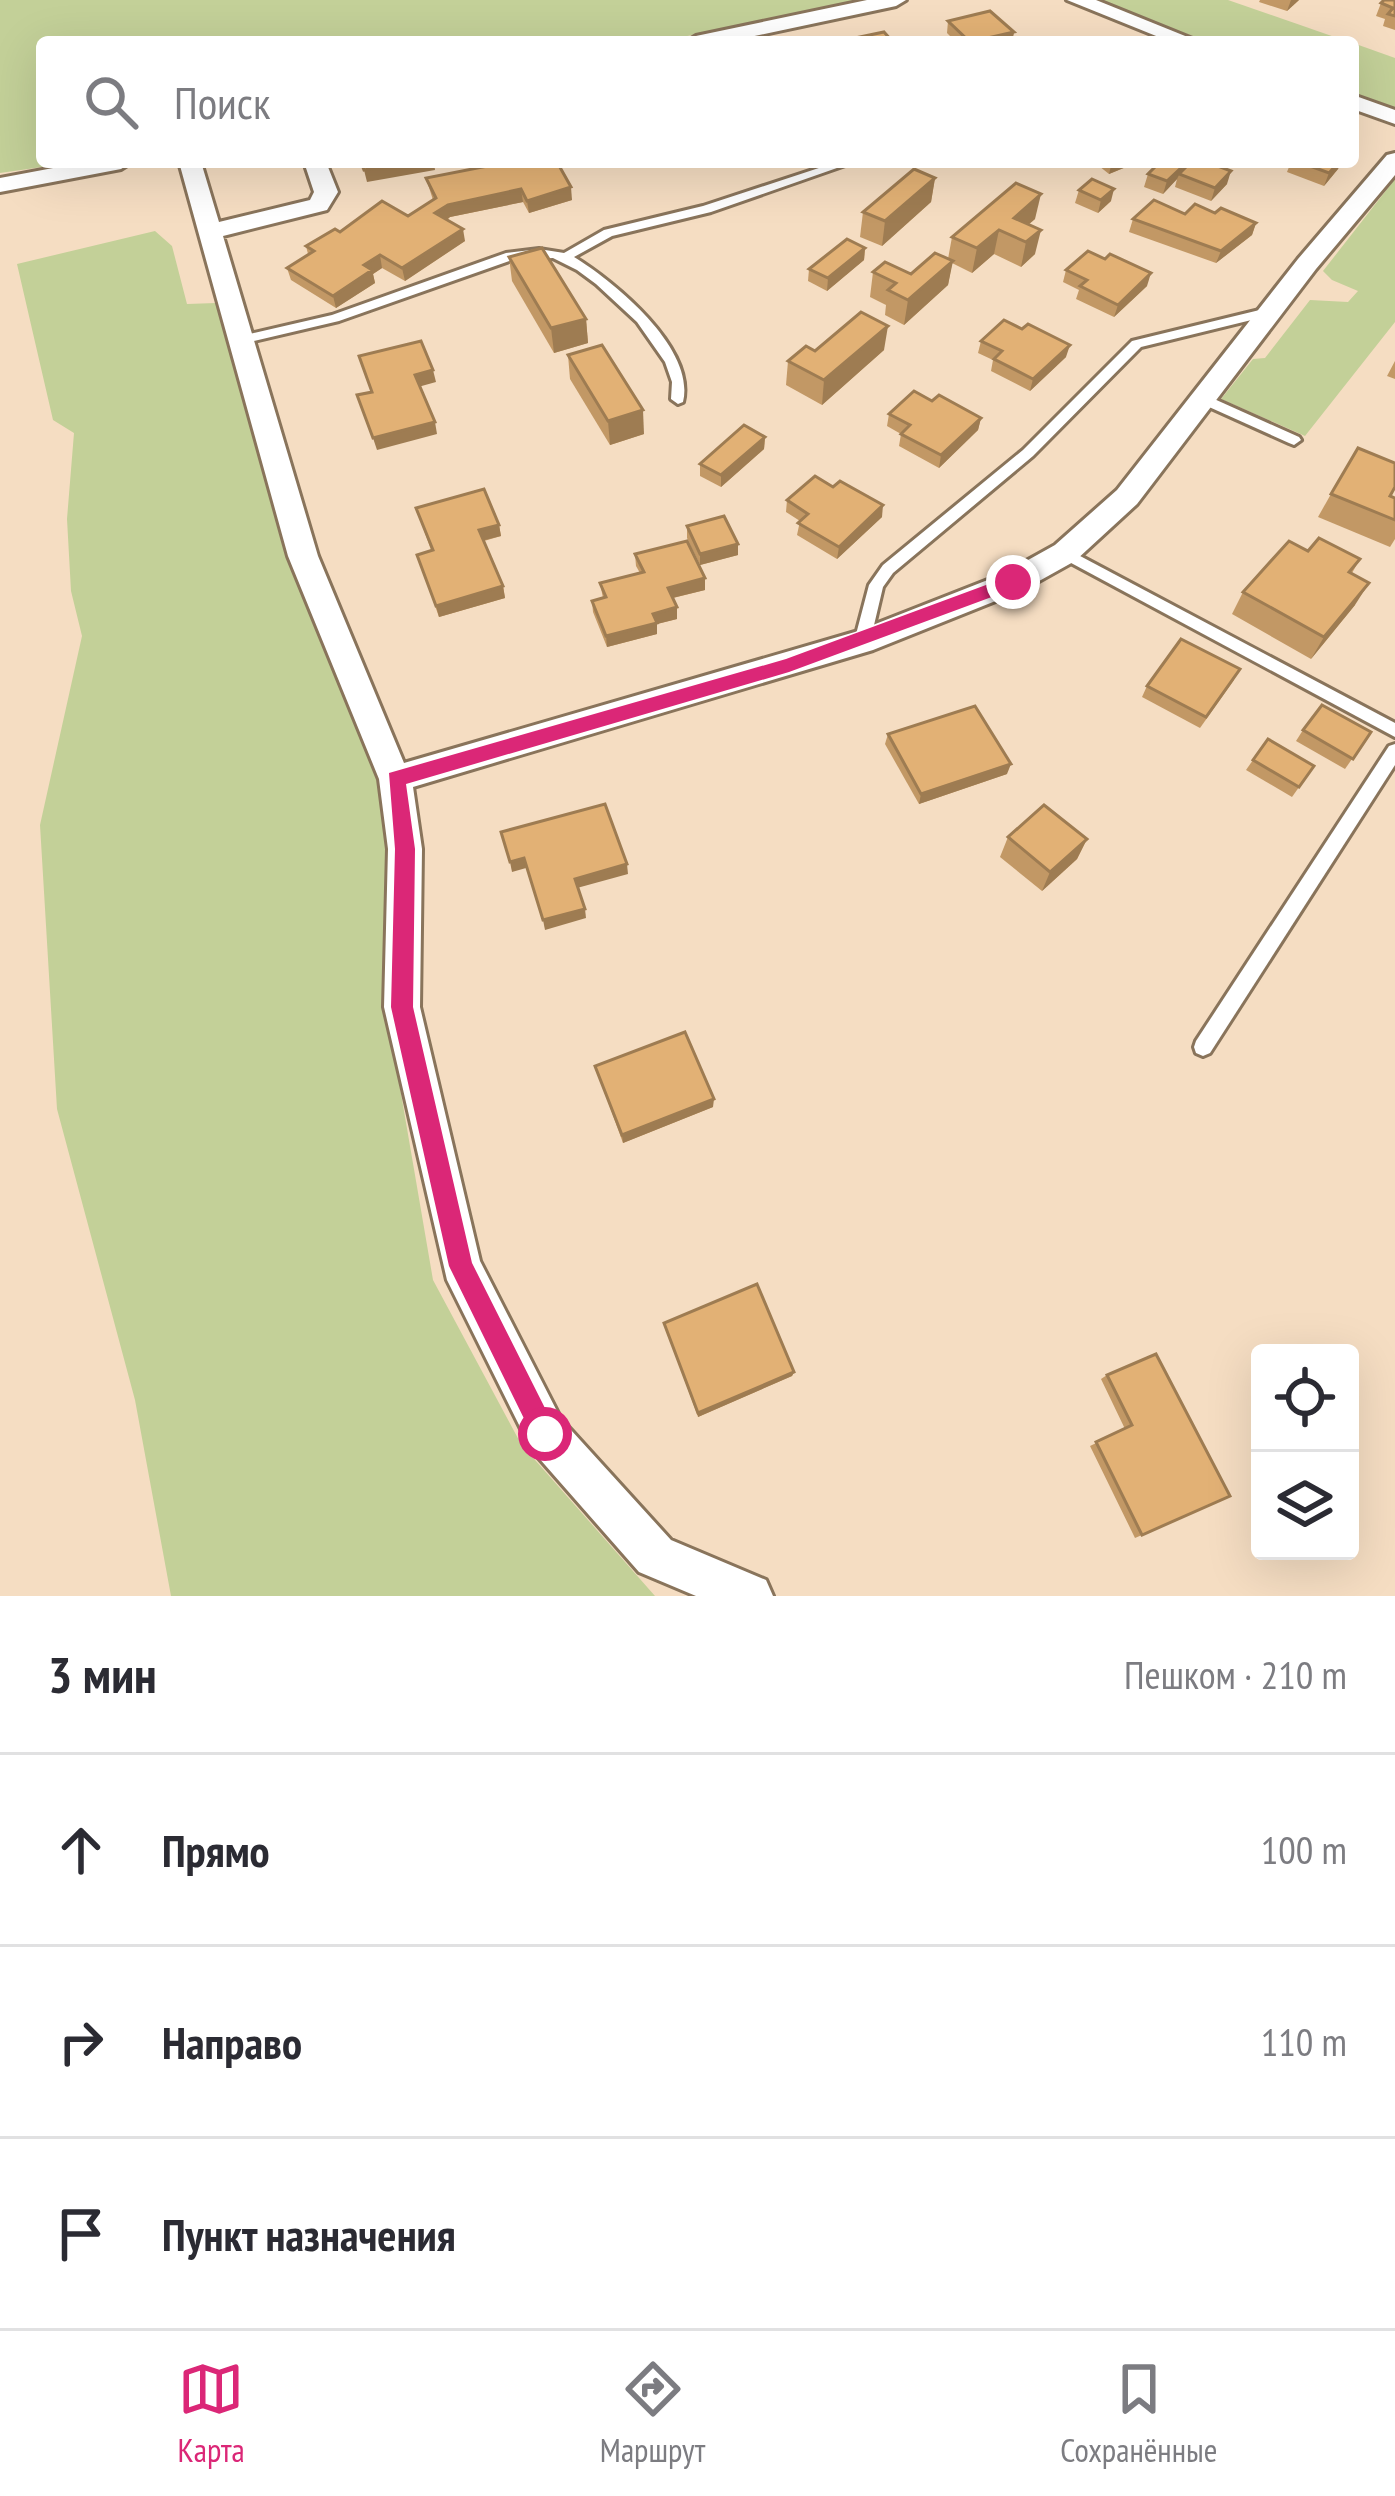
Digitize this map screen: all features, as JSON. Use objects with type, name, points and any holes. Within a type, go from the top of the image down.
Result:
[{"type":"street","points":[[757,36],[896,0]]},
{"type":"street","points":[[1077,0],[1174,36]]},
{"type":"street","points":[[1359,104],[1395,117]]},
{"type":"street","points":[[395,778],[862,642],[1013,582],[1065,553],[1127,497],[1395,160]]},
{"type":"street","points":[[0,185],[89,168]]},
{"type":"street","points":[[192,168],[303,556],[395,778],[405,849],[402,1007],[461,1266],[545,1434],[655,1556],[750,1596]]},
{"type":"street","points":[[208,232],[319,205],[326,192],[317,168]]},
{"type":"lane","points":[[241,340],[335,318],[510,256],[565,257],[608,233],[707,209],[830,168]]},
{"type":"lane","points":[[565,257],[648,325],[676,363],[682,386],[678,399]]},
{"type":"lane","points":[[862,642],[876,585],[888,569],[1042,440],[1138,344],[1272,311]]},
{"type":"lane","points":[[1203,399],[1294,440]]},
{"type":"lane","points":[[1065,553],[1395,731]]},
{"type":"lane","points":[[1203,1047],[1395,751]]},
{"type":"green space","points":[[0,0],[862,0],[687,36],[36,36],[36,168],[0,173]]},
{"type":"green space","points":[[1094,0],[1228,0],[1332,36],[1193,36]]},
{"type":"green space","points":[[1359,45],[1395,58],[1395,109],[1359,97]]},
{"type":"green space","points":[[1395,179],[1395,322],[1305,436],[1221,399],[1253,359],[1265,358],[1310,300],[1348,302],[1358,291],[1323,271]]},
{"type":"green space","points":[[155,231],[172,246],[187,304],[216,303],[291,558],[382,783],[391,849],[386,1006],[433,1280],[521,1444],[655,1596],[171,1596],[135,1400],[57,1109],[40,825],[82,636],[71,591],[67,519],[74,433],[53,420],[17,264]]},
{"type":"building","points":[[1395,0],[1395,16],[1388,14],[1393,8],[1381,3]]},
{"type":"building","points":[[990,11],[1014,32],[964,36],[948,21]]},
{"type":"building","points":[[477,168],[560,168],[571,187],[527,201],[521,189],[448,205],[435,213],[463,229],[402,268],[380,255],[364,265],[372,270],[333,296],[287,268],[314,251],[306,246],[335,229],[340,232],[382,201],[408,216],[436,198],[426,178]]},
{"type":"building","points":[[1154,168],[1181,168],[1167,181],[1148,174]]},
{"type":"building","points":[[1185,168],[1231,171],[1215,188],[1179,174]]},
{"type":"building","points":[[914,169],[935,178],[885,221],[863,212]]},
{"type":"building","points":[[1092,179],[1114,189],[1101,200],[1079,190]]},
{"type":"building","points":[[1016,183],[1041,194],[1014,218],[1041,230],[1026,242],[999,230],[977,248],[952,237]]},
{"type":"building","points":[[1154,200],[1185,214],[1195,204],[1215,213],[1221,208],[1256,223],[1221,251],[1133,219]]},
{"type":"building","points":[[847,239],[865,248],[828,278],[809,269]]},
{"type":"building","points":[[542,248],[586,319],[551,328],[509,257]]},
{"type":"building","points":[[1088,251],[1105,259],[1110,254],[1151,273],[1118,305],[1080,286],[1087,280],[1066,270]]},
{"type":"building","points":[[935,253],[953,261],[908,300],[888,290],[896,283],[873,272],[885,262],[911,274]]},
{"type":"building","points":[[861,312],[888,326],[824,380],[788,361],[806,346],[815,351]]},
{"type":"building","points":[[1004,320],[1022,329],[1028,324],[1070,345],[1033,379],[994,359],[1002,351],[981,341]]},
{"type":"building","points":[[421,341],[433,370],[415,375],[435,422],[373,438],[357,395],[372,392],[359,356]]},
{"type":"building","points":[[602,345],[643,410],[608,421],[568,355]]},
{"type":"building","points":[[914,391],[932,401],[939,395],[981,418],[941,455],[901,434],[910,425],[889,414]]},
{"type":"building","points":[[744,425],[765,437],[721,475],[700,464]]},
{"type":"building","points":[[1358,448],[1395,463],[1390,496],[1395,498],[1395,520],[1331,494]]},
{"type":"building","points":[[815,476],[833,487],[840,481],[883,505],[839,547],[798,523],[808,514],[787,500]]},
{"type":"building","points":[[484,489],[499,525],[479,530],[503,586],[436,606],[417,555],[433,550],[416,508]]},
{"type":"building","points":[[724,516],[738,544],[700,554],[687,526]]},
{"type":"building","points":[[1319,538],[1360,559],[1349,572],[1369,583],[1324,637],[1243,592],[1289,541],[1308,551]]},
{"type":"building","points":[[687,541],[705,578],[668,588],[677,607],[653,614],[657,623],[606,636],[592,601],[606,597],[600,583],[644,572],[635,554]]},
{"type":"building","points":[[1181,639],[1240,669],[1206,717],[1147,686]]},
{"type":"building","points":[[1322,705],[1371,732],[1353,759],[1303,730]]},
{"type":"building","points":[[975,706],[1011,764],[921,794],[888,734]]},
{"type":"building","points":[[1268,739],[1314,766],[1299,787],[1253,760]]},
{"type":"building","points":[[605,804],[627,864],[575,879],[585,909],[543,920],[524,858],[510,862],[501,832]]},
{"type":"building","points":[[1044,805],[1087,839],[1050,872],[1008,837]]},
{"type":"building","points":[[685,1032],[714,1099],[622,1135],[595,1066]]},
{"type":"building","points":[[757,1284],[794,1372],[698,1413],[664,1323]]},
{"type":"building","points":[[1156,1354],[1230,1496],[1142,1535],[1096,1442],[1132,1425],[1107,1375]]},
{"type":"route","points":[[545,1434],[461,1266],[402,1007],[405,849],[395,778],[862,642],[1013,582]]}]
